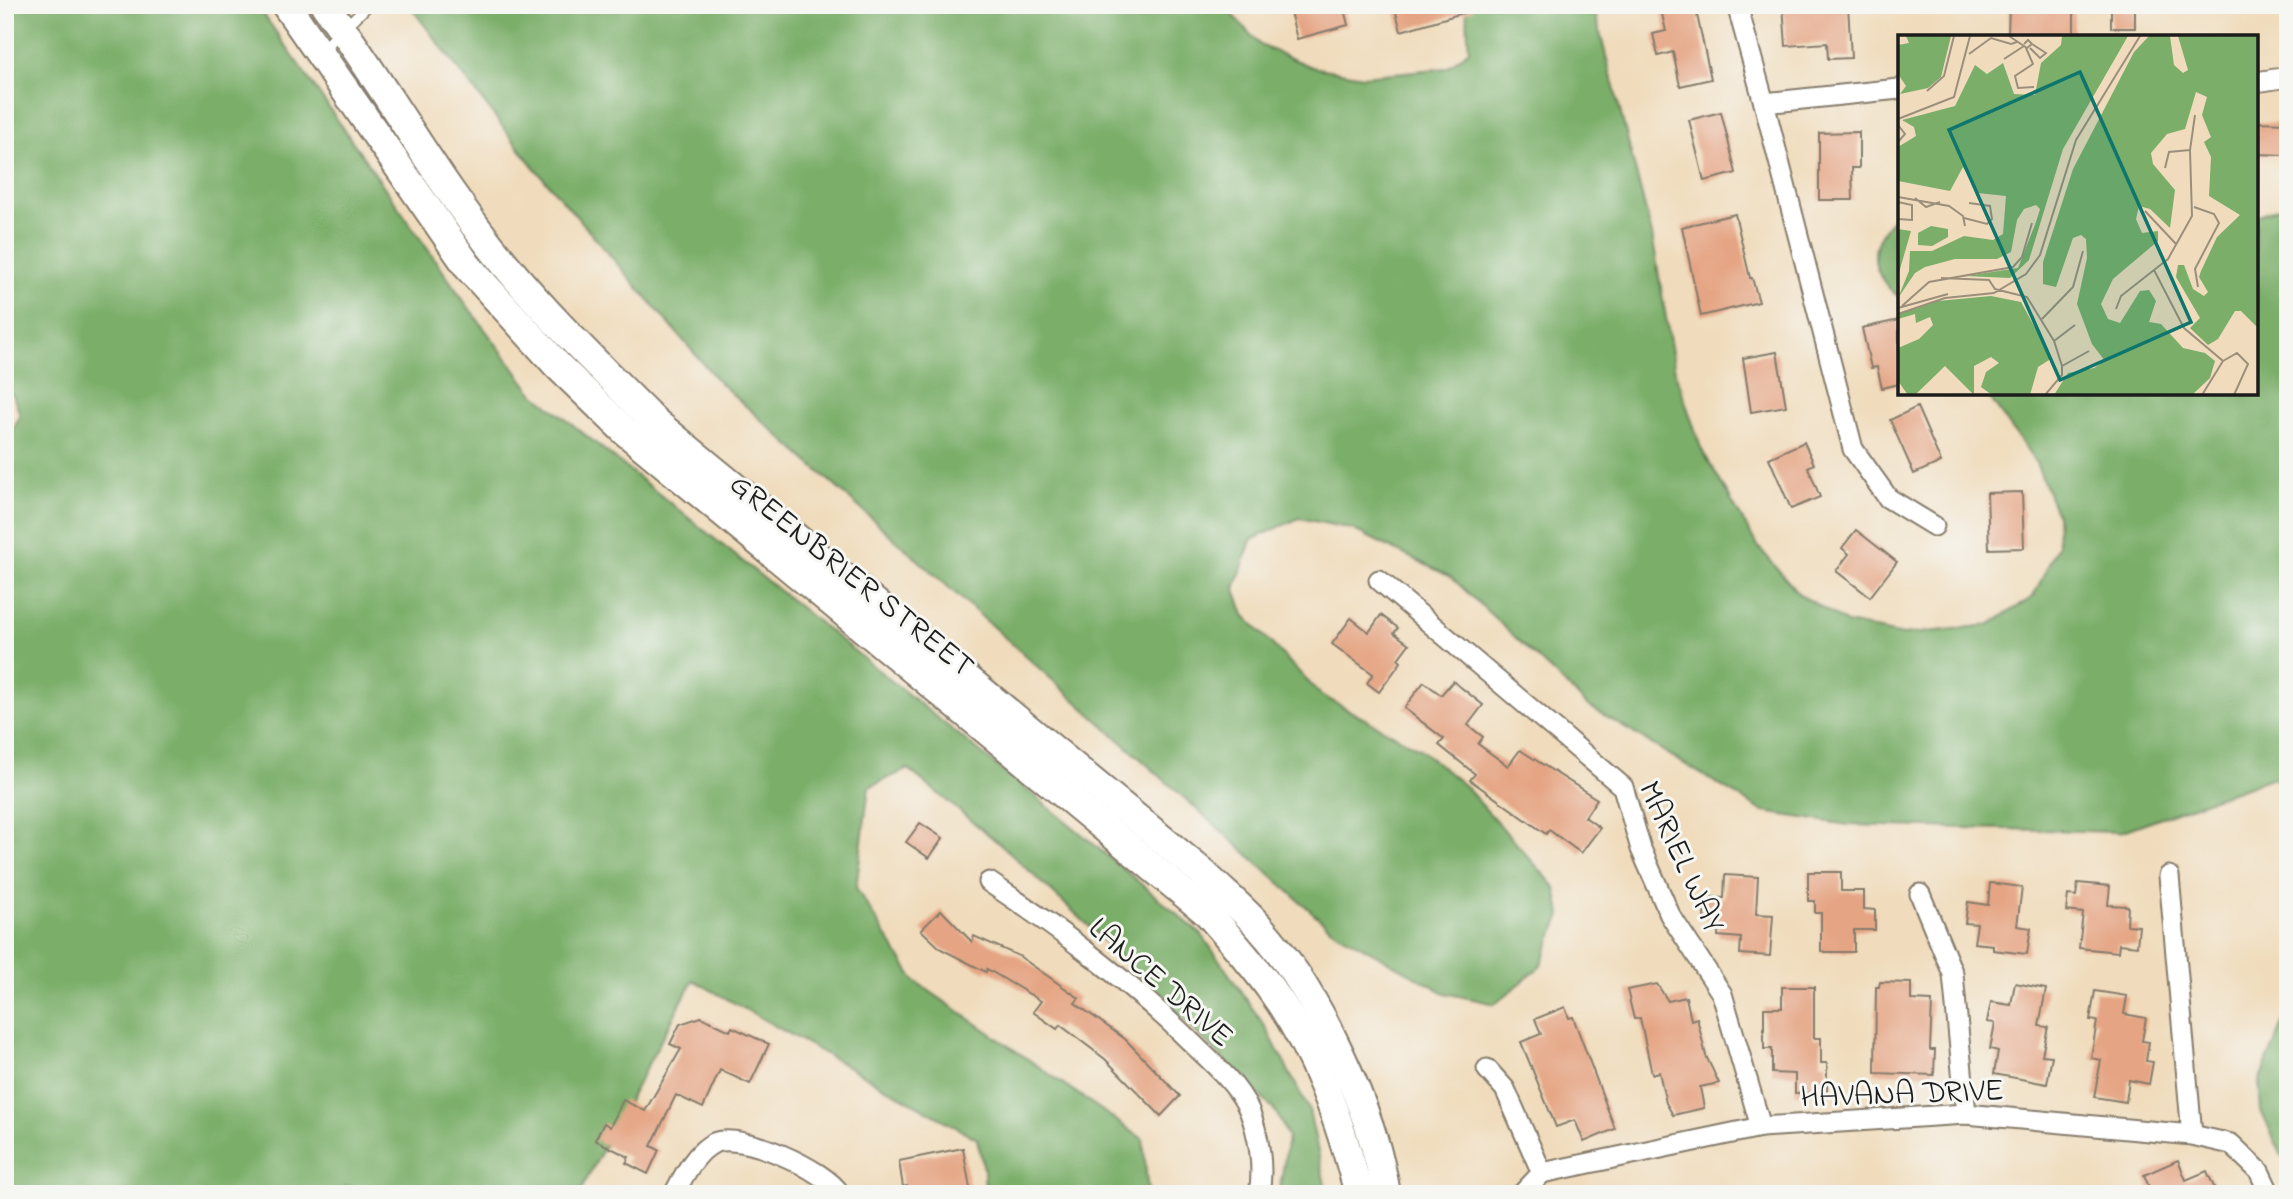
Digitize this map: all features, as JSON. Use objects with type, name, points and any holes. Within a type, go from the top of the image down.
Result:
[{"type":"main road","name":"GREENBRIER STREET","points":[[286,5],[470,268],[558,366],[653,437],[1203,873],[1262,929],[1299,980],[1360,1101],[1386,1194]]},
{"type":"main road","name":"GREENBRIER STREET","points":[[324,5],[416,143],[503,262],[571,338],[653,437],[1209,914],[1271,989],[1315,1061],[1345,1138],[1359,1194]]},
{"type":"street","points":[[1737,5],[1853,449],[1888,498],[1934,526]]},
{"type":"street","points":[[2258,82],[2288,77]]},
{"type":"street","points":[[1764,103],[1898,89]]},
{"type":"street","name":"MARIEL WAY","points":[[1379,580],[1623,788],[1641,849],[1670,915],[1722,994],[1761,1127]]},
{"type":"street","points":[[2169,876],[2192,1135]]},
{"type":"street","name":"LANCE DRIVE","points":[[989,882],[1049,922],[1150,1001],[1218,1069],[1248,1108],[1262,1175],[1259,1194]]},
{"type":"street","points":[[1920,894],[1953,974],[1966,1114]]},
{"type":"street","points":[[1487,1069],[1505,1089],[1542,1173],[1522,1194]]},
{"type":"street","name":"HAVANA DRIVE","points":[[1542,1173],[1761,1127],[1966,1114],[2192,1135],[2231,1144],[2259,1171],[2270,1194]]},
{"type":"street","points":[[674,1194],[702,1150],[715,1142],[732,1140],[757,1146],[825,1176],[841,1194]]},
{"type":"lane","points":[[320,53],[368,5]]},
{"type":"green space","points":[[5,5],[257,5],[466,304],[532,392],[1072,826],[1202,935],[1266,1028],[1309,1110],[1327,1194],[1279,1194],[1288,1137],[1276,1112],[1089,926],[1001,845],[908,769],[869,787],[856,888],[915,981],[1143,1139],[1148,1194],[985,1194],[984,1169],[977,1139],[693,980],[579,1194],[388,1194],[346,1186],[341,1194],[5,1194],[5,447],[20,415],[13,395],[5,390]]},
{"type":"green space","points":[[409,5],[1224,5],[1260,45],[1312,67],[1363,76],[1447,68],[1469,50],[1466,5],[1588,5],[1595,13],[1652,235],[1675,371],[1701,448],[1757,545],[1798,593],[1847,623],[1903,635],[1988,625],[2033,597],[2058,545],[2057,515],[2036,463],[1988,396],[2258,396],[2258,215],[2288,204],[2288,783],[2271,778],[2120,832],[1848,825],[1764,812],[1587,705],[1451,577],[1352,529],[1299,518],[1251,540],[1235,589],[1244,615],[1321,695],[1420,749],[1465,786],[1556,888],[1561,915],[1540,967],[1495,1004],[1445,993],[1331,929],[720,383],[533,166]]},
{"type":"green space","points":[[1898,213],[1898,296],[1888,287],[1876,266],[1877,244]]},
{"type":"green space","points":[[2288,1012],[2288,1169],[2261,1111],[2259,1081]]},
{"type":"building","points":[[1300,5],[1343,5],[1348,25],[1297,39],[1289,8]]},
{"type":"building","points":[[1394,5],[1472,5],[1473,10],[1401,31]]},
{"type":"building","points":[[1783,5],[1848,5],[1851,58],[1828,59],[1827,43],[1786,46]]},
{"type":"building","points":[[2009,5],[2074,5],[2074,35],[2008,34]]},
{"type":"building","points":[[2111,5],[2135,5],[2135,28],[2111,28]]},
{"type":"building","points":[[1695,6],[1711,79],[1680,86],[1673,52],[1658,56],[1653,34],[1666,31],[1662,14]]},
{"type":"building","points":[[1721,112],[1736,173],[1704,181],[1689,120]]},
{"type":"building","points":[[2258,122],[2288,123],[2288,155],[2258,154]]},
{"type":"building","points":[[1859,132],[1859,168],[1852,168],[1853,200],[1819,200],[1819,133]]},
{"type":"building","points":[[1735,214],[1750,278],[1759,302],[1701,316],[1682,227]]},
{"type":"building","points":[[1898,320],[1898,384],[1882,388],[1877,367],[1871,368],[1862,328]]},
{"type":"building","points":[[1777,352],[1786,406],[1751,412],[1743,358]]},
{"type":"building","points":[[1917,407],[1941,462],[1914,474],[1890,420]]},
{"type":"building","points":[[1804,442],[1814,464],[1808,467],[1820,497],[1791,509],[1769,458]]},
{"type":"building","points":[[2022,492],[2024,548],[1989,549],[1987,493]]},
{"type":"building","points":[[1856,530],[1897,562],[1870,597],[1836,571],[1849,554],[1842,548]]},
{"type":"building","points":[[1381,615],[1398,628],[1394,633],[1409,644],[1398,659],[1401,662],[1379,692],[1367,683],[1373,674],[1332,644],[1351,618],[1369,632]]},
{"type":"building","points":[[1453,681],[1483,705],[1468,725],[1483,737],[1478,744],[1508,766],[1520,750],[1597,799],[1585,817],[1600,828],[1581,853],[1549,830],[1546,834],[1470,780],[1475,774],[1439,745],[1444,739],[1404,708],[1424,682],[1441,695]]},
{"type":"building","points":[[920,823],[943,838],[929,858],[906,842]]},
{"type":"building","points":[[1808,872],[1841,872],[1841,891],[1864,891],[1864,909],[1875,910],[1875,930],[1854,930],[1854,952],[1821,952],[1821,913],[1815,913],[1815,901],[1808,901]]},
{"type":"building","points":[[1725,875],[1758,877],[1756,914],[1773,915],[1770,956],[1740,954],[1741,938],[1718,936],[1719,919],[1704,918],[1705,897],[1724,898]]},
{"type":"building","points":[[1990,883],[2022,887],[2017,926],[2031,928],[2027,954],[1993,950],[1993,945],[1974,943],[1977,924],[1965,923],[1968,902],[1988,905]]},
{"type":"building","points":[[2078,883],[2110,886],[2108,905],[2128,906],[2127,925],[2139,926],[2137,946],[2119,944],[2118,952],[2079,948],[2083,913],[2066,911],[2068,895],[2076,896]]},
{"type":"building","points":[[941,910],[972,942],[974,936],[1019,956],[1079,998],[1075,1003],[1125,1039],[1180,1096],[1161,1116],[1105,1059],[1060,1025],[1057,1029],[1033,1012],[1041,1001],[987,969],[986,972],[941,949],[921,930]]},
{"type":"building","points":[[1880,982],[1911,983],[1911,1000],[1932,1001],[1930,1050],[1935,1050],[1934,1075],[1875,1073],[1876,987],[1879,987]]},
{"type":"building","points":[[2015,983],[2046,989],[2039,1026],[2048,1027],[2042,1055],[2052,1056],[2047,1084],[1994,1074],[1998,1051],[1990,1049],[1995,1023],[1987,1022],[1991,1002],[2011,1005]]},
{"type":"building","points":[[1657,984],[1668,1001],[1686,997],[1691,1020],[1697,1018],[1706,1056],[1719,1083],[1700,1087],[1704,1108],[1673,1115],[1666,1103],[1659,1072],[1652,1074],[1640,1018],[1634,1019],[1627,990]]},
{"type":"building","points":[[1782,987],[1814,987],[1814,1038],[1821,1038],[1821,1063],[1827,1063],[1827,1093],[1795,1093],[1795,1074],[1772,1073],[1772,1049],[1764,1049],[1764,1008],[1782,1008]]},
{"type":"building","points":[[2095,991],[2127,996],[2124,1014],[2146,1018],[2142,1041],[2149,1042],[2146,1061],[2153,1062],[2149,1084],[2129,1080],[2126,1102],[2094,1097],[2101,1060],[2091,1058],[2097,1021],[2090,1020]]},
{"type":"building","points":[[1565,1007],[1569,1018],[1573,1017],[1615,1129],[1584,1142],[1575,1120],[1556,1127],[1521,1042],[1541,1034],[1535,1019]]},
{"type":"building","points":[[701,1017],[730,1031],[732,1027],[769,1044],[750,1084],[720,1070],[703,1108],[676,1095],[651,1146],[659,1150],[648,1174],[626,1163],[629,1157],[595,1140],[604,1123],[610,1127],[623,1100],[645,1111],[681,1049],[670,1044],[680,1024]]},
{"type":"building","points":[[963,1148],[971,1194],[908,1194],[907,1186],[903,1187],[899,1161]]},
{"type":"building","points":[[2178,1160],[2186,1180],[2207,1171],[2217,1194],[2152,1194],[2144,1175]]}]
